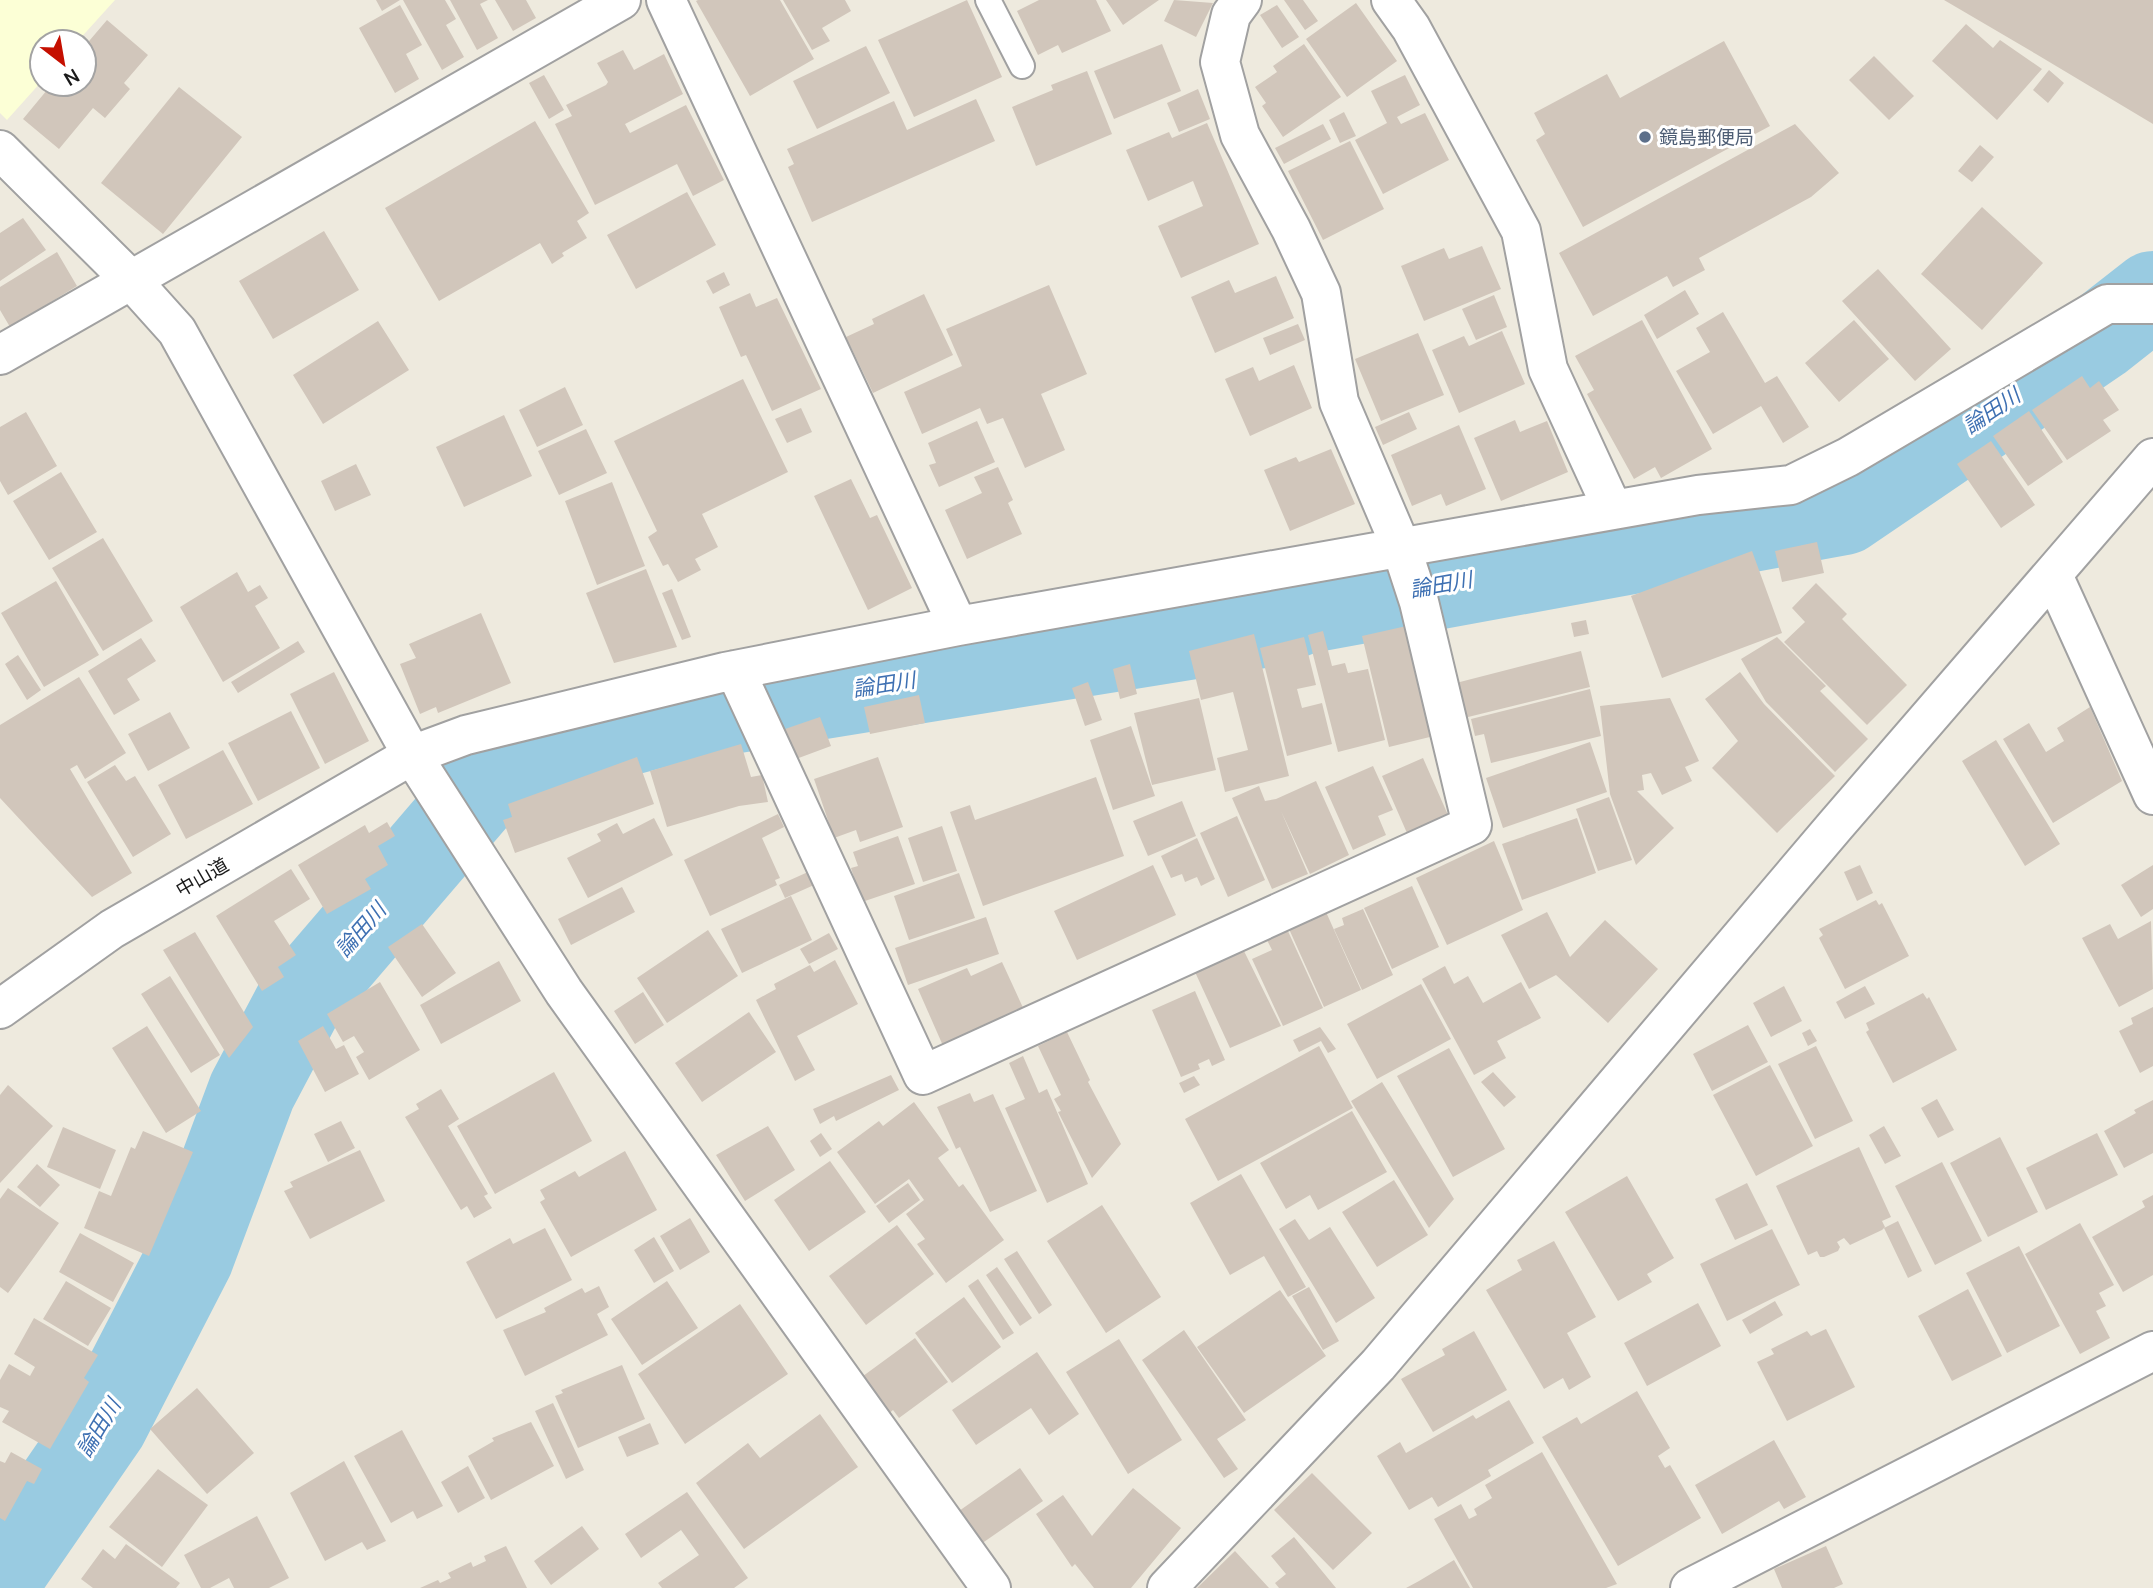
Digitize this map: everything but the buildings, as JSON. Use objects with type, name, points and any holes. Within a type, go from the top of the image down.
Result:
[{"type":"street","points":[[0,355],[133,282],[621,0]]},
{"type":"street","points":[[666,0],[958,626]]},
{"type":"street","points":[[747,696],[923,1075],[1472,825],[1410,572],[1339,402],[1321,293],[1292,229],[1240,135],[1220,62],[1231,15],[1242,0]]},
{"type":"street","points":[[1391,0],[1411,28],[1521,231],[1548,369],[1613,510]]},
{"type":"street","points":[[0,150],[133,282],[177,331],[411,755],[564,992],[991,1588]]},
{"type":"street","name":"中山道","points":[[0,1009],[112,929],[411,755],[466,735],[747,696],[958,626],[1410,572],[1613,510],[1698,495],[1791,485],[1848,457],[2107,304],[2153,304]]},
{"type":"street","points":[[1167,1588],[1378,1365],[1835,826],[2153,458]]},
{"type":"street","points":[[2053,575],[2153,794]]},
{"type":"street","points":[[1690,1588],[2153,1351]]},
{"type":"lane","points":[[988,0],[1022,66]]},
{"type":"shaded area","points":[[0,0],[115,0],[90,28],[28,28],[28,97],[7,120],[0,113]]},
{"type":"waterway","name":"論田川","points":[[0,1575],[104,1424],[190,1257],[252,1091],[299,1002],[503,764],[519,765],[566,748],[675,719],[1274,622],[1304,610],[1844,511],[2098,338],[2153,295]]},
{"type":"place","name":"鏡島郵便局","points":[[1645,137]]}]
